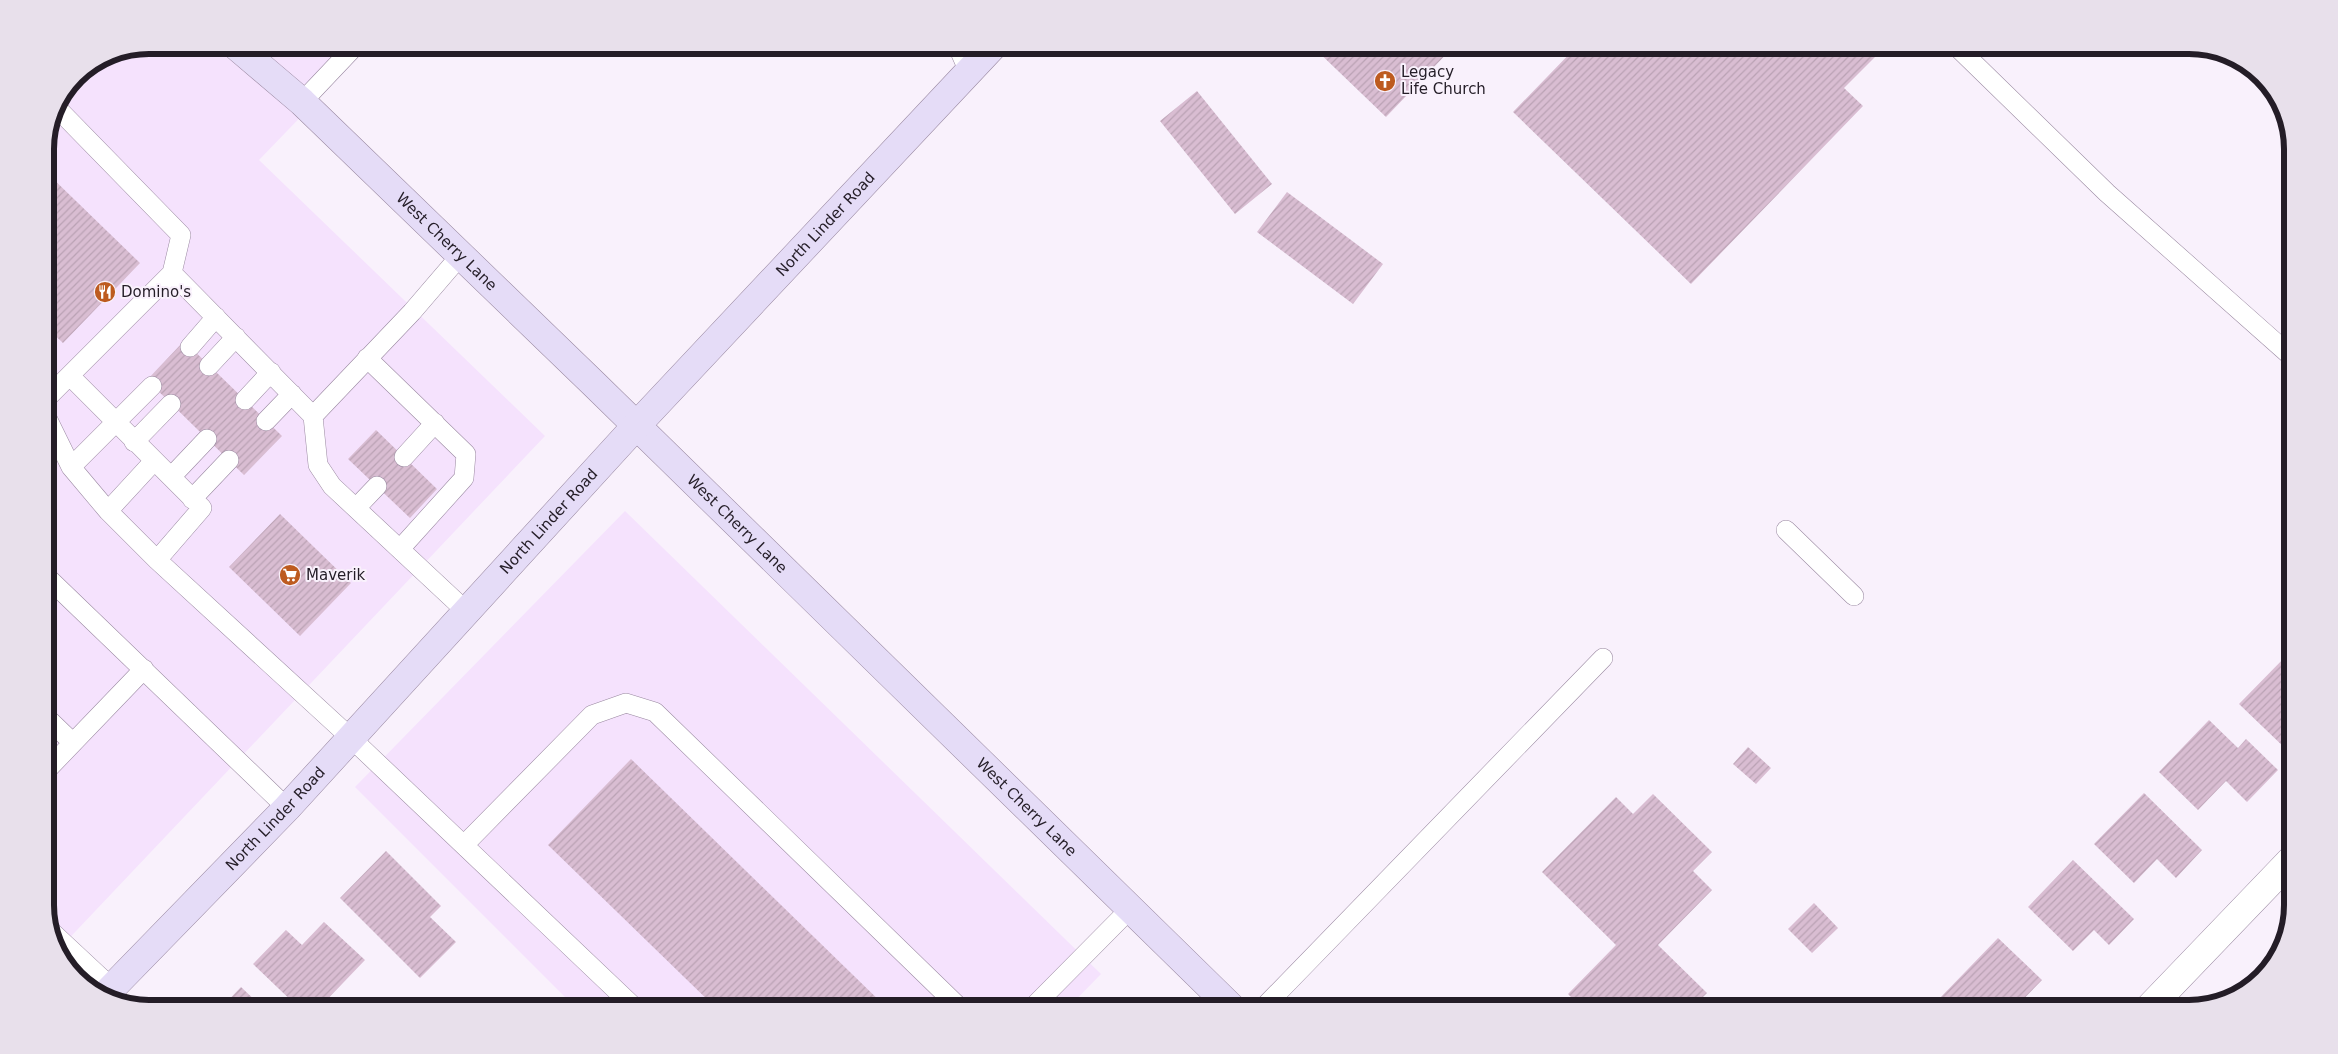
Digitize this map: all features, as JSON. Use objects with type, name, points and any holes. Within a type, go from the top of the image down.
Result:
[{"type":"main road","name":"West Cherry Lane","points":[[246,54],[302,102],[1224,1000]]},
{"type":"main road","name":"North Linder Road","points":[[108,991],[352,739],[636,426],[986,54]]},
{"type":"street","points":[[2157,1000],[2284,868]]},
{"type":"lane","points":[[302,102],[347,54]]},
{"type":"lane","points":[[960,54],[969,72]]},
{"type":"lane","points":[[1964,54],[2107,193],[2284,350]]},
{"type":"lane","points":[[54,392],[172,273],[181,235],[61,112]]},
{"type":"lane","points":[[313,416],[412,312],[460,256]]},
{"type":"lane","points":[[172,273],[313,416],[318,465],[332,486],[467,612]]},
{"type":"lane","points":[[190,347],[216,317]]},
{"type":"lane","points":[[209,366],[236,337]]},
{"type":"lane","points":[[367,358],[466,454],[464,478],[400,549]]},
{"type":"lane","points":[[245,400],[270,372]]},
{"type":"lane","points":[[71,377],[202,508],[157,560]]},
{"type":"lane","points":[[71,468],[152,386]]},
{"type":"lane","points":[[266,421],[292,394]]},
{"type":"lane","points":[[134,442],[172,404]]},
{"type":"lane","points":[[404,457],[435,424]]},
{"type":"lane","points":[[54,433],[71,468],[108,511],[157,560],[352,739],[627,1000]]},
{"type":"lane","points":[[170,477],[207,439]]},
{"type":"lane","points":[[192,499],[229,460]]},
{"type":"lane","points":[[108,511],[154,462]]},
{"type":"lane","points":[[356,508],[377,486]]},
{"type":"lane","points":[[1786,530],[1854,596]]},
{"type":"lane","points":[[54,584],[287,808]]},
{"type":"lane","points":[[1271,1000],[1603,658]]},
{"type":"lane","points":[[54,763],[144,669]]},
{"type":"lane","points":[[464,845],[592,715],[626,703],[655,712],[952,1000]]},
{"type":"lane","points":[[54,725],[73,743]]},
{"type":"lane","points":[[1040,1000],[1130,909]]},
{"type":"lane","points":[[61,942],[105,990]]},
{"type":"shaded area","points":[[142,54],[361,54],[259,160],[545,436],[63,945],[54,912],[54,142],[61,112],[81,81],[101,66],[112,61]]},
{"type":"shaded area","points":[[625,511],[1101,974],[1076,1000],[568,1000],[355,787]]},
{"type":"building","name":"Legacy Life Church","points":[[1320,54],[1446,54],[1386,117]]},
{"type":"building","points":[[1569,54],[1878,54],[1844,88],[1863,106],[1691,284],[1513,112]]},
{"type":"building","points":[[1197,91],[1272,184],[1235,214],[1160,121]]},
{"type":"building","points":[[54,180],[140,263],[63,343],[54,334]]},
{"type":"building","points":[[1287,192],[1383,264],[1353,304],[1257,232]]},
{"type":"building","points":[[184,341],[282,436],[244,475],[147,380]]},
{"type":"building","points":[[376,430],[437,489],[410,518],[348,459]]},
{"type":"building","name":"Maverik","points":[[280,514],[351,583],[300,636],[229,567]]},
{"type":"building","points":[[2284,658],[2284,747],[2239,704]]},
{"type":"building","points":[[2209,720],[2238,748],[2246,739],[2278,770],[2247,802],[2226,781],[2198,810],[2159,772]]},
{"type":"building","points":[[1748,747],[1771,768],[1756,784],[1733,764]]},
{"type":"building","points":[[631,759],[879,1000],[708,1000],[548,845]]},
{"type":"building","points":[[2144,793],[2202,850],[2176,878],[2157,859],[2134,883],[2094,844]]},
{"type":"building","points":[[1653,794],[1712,852],[1693,871],[1712,890],[1658,945],[1707,993],[1700,1000],[1574,1000],[1568,994],[1616,945],[1542,872],[1616,797],[1633,814]]},
{"type":"building","points":[[386,851],[441,906],[430,917],[456,942],[420,978],[340,898]]},
{"type":"building","points":[[2073,860],[2134,919],[2109,945],[2094,930],[2073,951],[2028,907]]},
{"type":"building","points":[[1814,903],[1838,928],[1812,953],[1788,929]]},
{"type":"building","points":[[324,922],[365,960],[327,1000],[291,1000],[253,964],[286,930],[302,945]]},
{"type":"building","points":[[1998,938],[2042,980],[2023,1000],[1938,1000]]},
{"type":"building","points":[[241,987],[255,1000],[229,1000]]},
{"type":"place","name":"Legacy Life Church","points":[[1385,81]]},
{"type":"place","name":"Domino's","points":[[105,292]]},
{"type":"place","name":"Maverik","points":[[290,575]]}]
